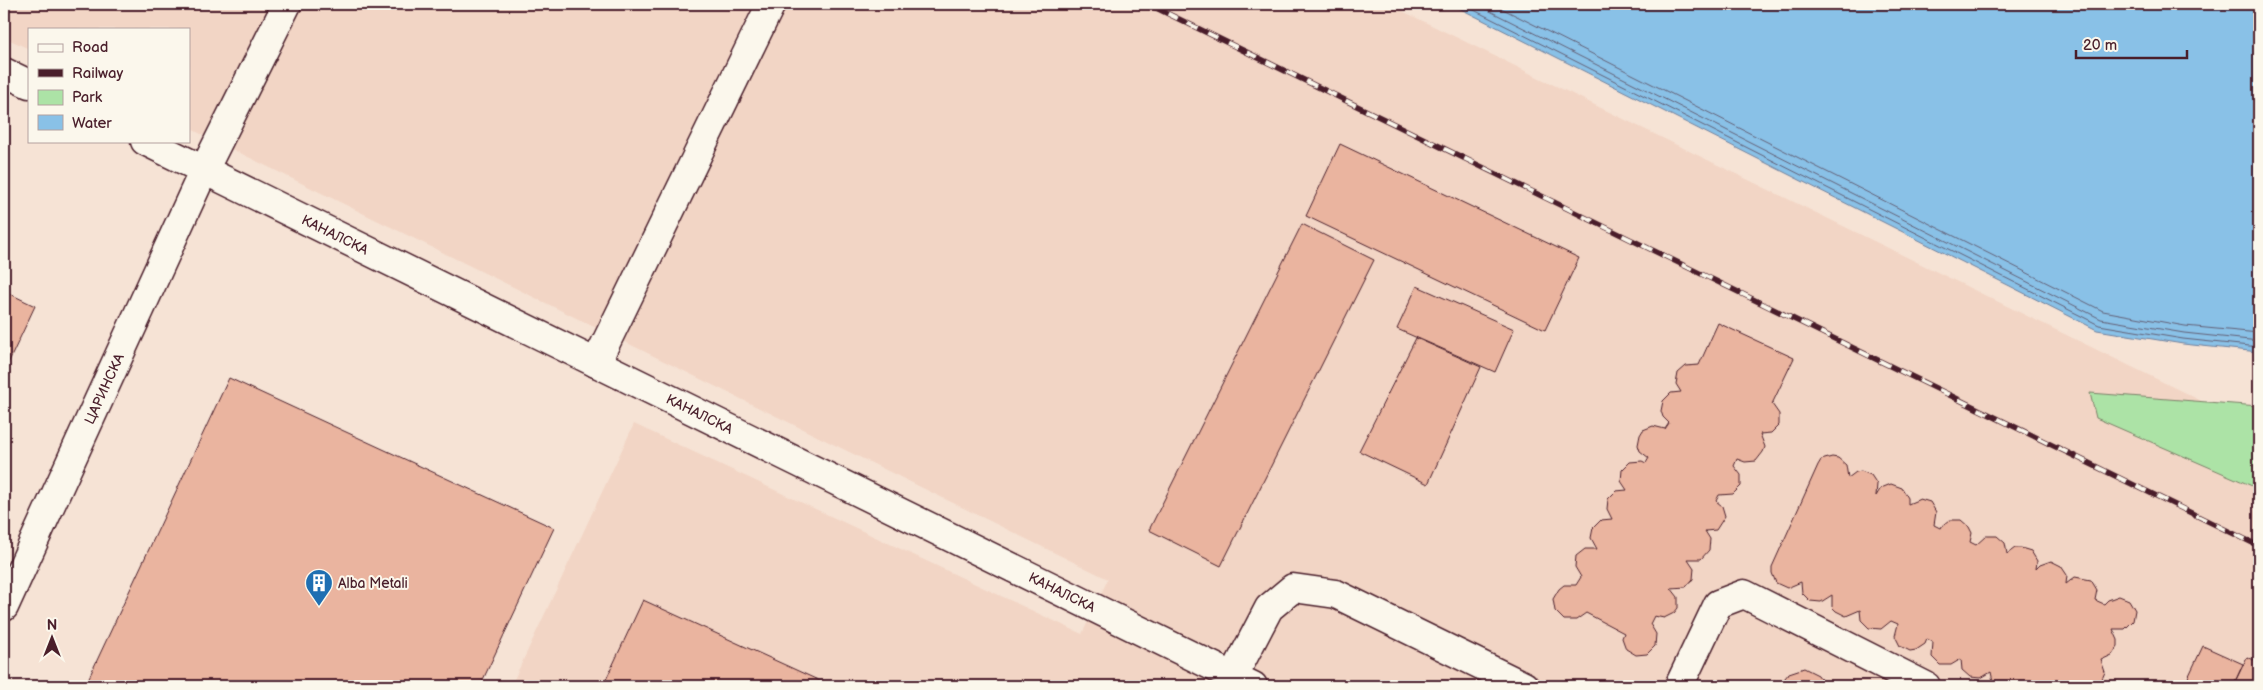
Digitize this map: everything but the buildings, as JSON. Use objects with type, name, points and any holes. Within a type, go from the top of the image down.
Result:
[{"type":"street","name":"ЦАРИНСКА","points":[[4,607],[204,170],[287,4]]},
{"type":"street","points":[[596,363],[771,4]]},
{"type":"street","points":[[4,72],[28,84]]},
{"type":"street","name":"КАНАЛСКА","points":[[147,142],[1243,681]]},
{"type":"street","points":[[1243,681],[1269,608],[1293,588],[1336,594],[1524,686]]},
{"type":"street","points":[[1679,686],[1718,604],[1744,594],[1926,686]]},
{"type":"shaded area","points":[[4,4],[1388,4],[2259,429],[2259,686],[511,686],[634,424],[1082,634],[1108,579],[190,128],[190,28],[28,28],[28,49],[4,37]]},
{"type":"green space","points":[[2090,393],[2259,406],[2259,489],[2096,418]]},
{"type":"water","points":[[1451,4],[2259,4],[2259,352],[2183,344],[2097,330]]},
{"type":"railway","points":[[1148,4],[2259,546]]},
{"type":"place","name":"Alba Metali","points":[[319,607]]}]
